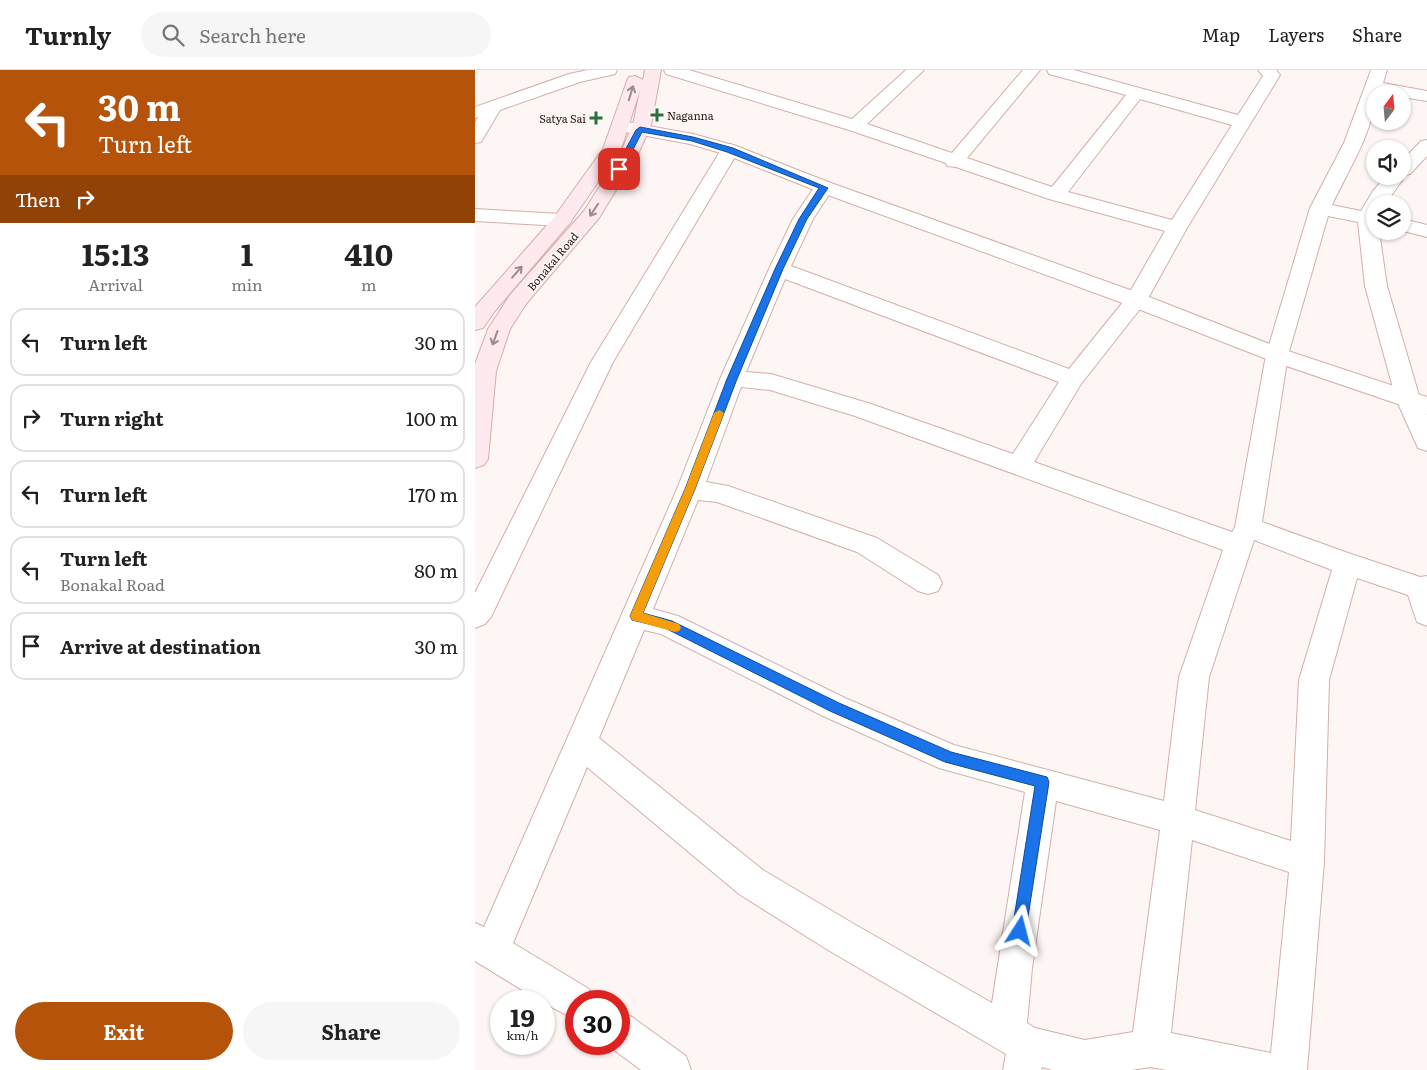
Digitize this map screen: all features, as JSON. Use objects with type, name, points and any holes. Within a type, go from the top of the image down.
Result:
[{"type":"main road","name":"Bonakal Road","points":[[475,459],[484,371],[499,330],[518,300],[592,214],[629,154],[630,128],[638,70]]},
{"type":"main road","name":"Bonakal Road","points":[[475,323],[486,307],[562,220],[612,149],[630,128],[653,70]]},
{"type":"street","points":[[475,113],[575,78],[609,70]]},
{"type":"street","points":[[672,70],[855,126],[955,162],[1056,195],[1177,228]]},
{"type":"street","points":[[955,162],[1032,70]]},
{"type":"street","points":[[1055,70],[1242,122]]},
{"type":"street","points":[[1018,466],[1073,379],[1136,300],[1177,228],[1242,122],[1269,73],[1251,70]]},
{"type":"street","points":[[890,72],[912,73]]},
{"type":"street","points":[[855,126],[912,73]]},
{"type":"street","points":[[1150,1048],[1194,677],[1243,536],[1277,355],[1320,208],[1353,143],[1377,78],[1427,96]]},
{"type":"street","points":[[1056,195],[1137,92]]},
{"type":"street","points":[[475,138],[494,106]]},
{"type":"street","points":[[630,128],[693,139],[730,150],[824,188],[1136,300],[1277,355],[1417,402]]},
{"type":"street","points":[[1411,162],[1427,146]]},
{"type":"street","points":[[475,616],[489,594],[602,362],[730,150]]},
{"type":"street","points":[[1380,195],[1389,185]]},
{"type":"street","points":[[565,995],[483,946],[581,743],[690,489],[732,379],[779,269],[803,219],[824,188]]},
{"type":"street","points":[[1320,208],[1366,218]]},
{"type":"street","points":[[475,215],[562,220]]},
{"type":"street","points":[[1411,228],[1427,231]]},
{"type":"street","points":[[1373,240],[1376,286],[1417,402],[1427,442]]},
{"type":"street","points":[[779,269],[1073,379]]},
{"type":"street","points":[[732,379],[771,382],[863,410],[1018,466],[1243,536],[1424,587],[1427,614]]},
{"type":"street","points":[[690,489],[719,493],[867,545],[928,583]]},
{"type":"street","points":[[1288,1070],[1307,862],[1314,680],[1347,564]]},
{"type":"street","points":[[636,616],[668,624],[835,707],[950,758],[1178,820],[1307,862]]},
{"type":"street","points":[[581,743],[751,882],[1019,1049],[1085,1059],[1150,1048],[1265,1070]]},
{"type":"street","points":[[1019,1049],[1014,968],[1043,782]]},
{"type":"street","points":[[630,1038],[672,1070]]},
{"type":"slow traffic","points":[[675,628],[668,624],[636,616],[690,489],[719,413]]},
{"type":"place","name":"Naganna","points":[[657,115]]},
{"type":"place","name":"Satya Sai","points":[[596,118]]},
{"type":"route","points":[[619,169],[629,154],[640,130],[693,139],[730,150],[824,188],[803,219],[779,269],[732,379],[690,489],[636,616],[668,624],[835,707],[950,758],[1043,782],[1020,931]]}]
